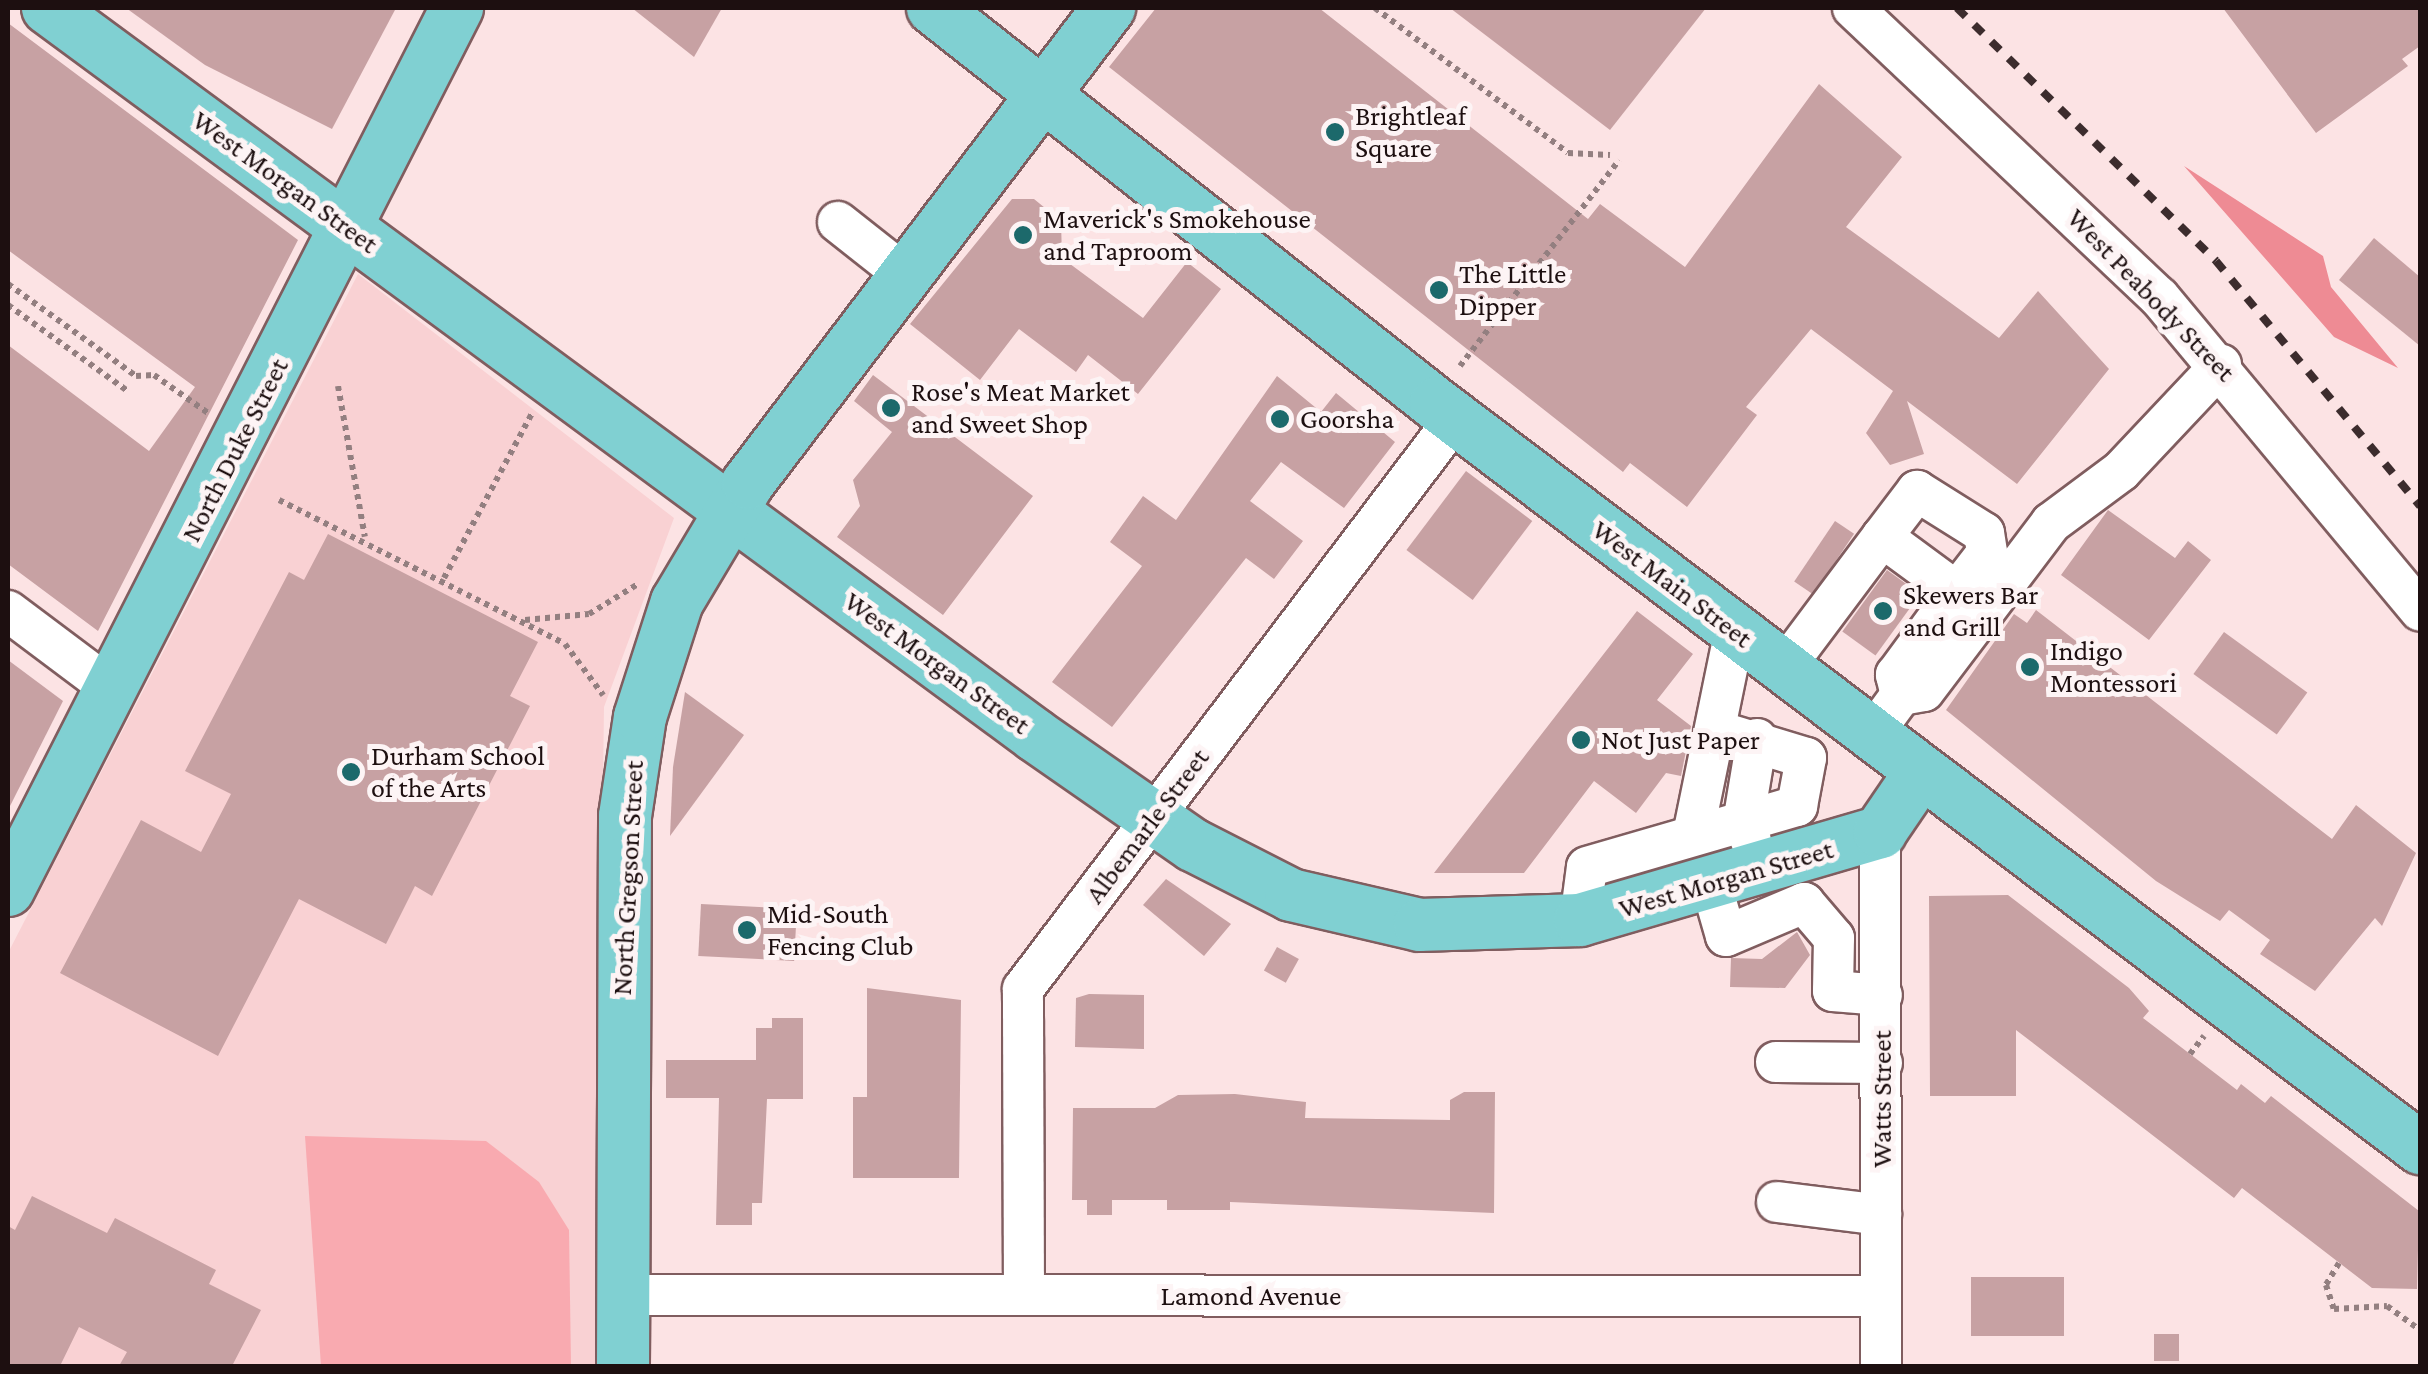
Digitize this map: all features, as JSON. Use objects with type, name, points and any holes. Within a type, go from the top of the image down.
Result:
[{"type":"main road","name":"West Morgan Street","points":[[48,8],[1152,817],[1255,879],[1375,919],[1459,928],[1580,920],[1880,832]]},
{"type":"main road","name":"North Duke Street","points":[[8,890],[457,8]]},
{"type":"main road","name":"West Main Street","points":[[933,8],[1455,419],[1799,680],[1886,715],[1921,772],[2420,1148]]},
{"type":"main road","name":"North Gregson Street","points":[[623,1366],[630,772],[677,602],[730,510],[1109,8]]},
{"type":"main road","points":[[1880,832],[1921,772]]},
{"type":"street","name":"West Peabody Street","points":[[1852,8],[2093,231],[2221,365],[2420,610]]},
{"type":"street","points":[[838,222],[905,276]]},
{"type":"street","points":[[1886,715],[1924,691],[2050,522],[2120,471],[2221,365]]},
{"type":"street","name":"Albemarle Street","points":[[1024,1295],[1024,989],[1455,419]]},
{"type":"street","points":[[1882,995],[1833,992],[1834,938],[1804,903],[1726,936],[1744,818],[1771,742],[1788,728],[1799,680],[1882,536],[1917,490],[1984,533],[1986,552],[1896,675],[1886,715]]},
{"type":"street","points":[[1882,536],[1957,592]]},
{"type":"street","points":[[8,611],[112,689]]},
{"type":"street","points":[[1694,830],[1705,742],[1718,731],[1735,631]]},
{"type":"street","points":[[1718,731],[1771,742]]},
{"type":"street","points":[[1580,920],[1586,867],[1694,830],[1744,818]]},
{"type":"street","name":"Watts Street","points":[[1880,832],[1881,1366]]},
{"type":"street","points":[[1776,1062],[1882,1062]]},
{"type":"street","points":[[1776,1202],[1882,1215]]},
{"type":"street","name":"Lamond Avenue","points":[[622,1295],[1881,1296]]},
{"type":"path","points":[[1375,8],[1568,153],[1610,155]]},
{"type":"path","points":[[1460,366],[1619,160]]},
{"type":"path","points":[[8,284],[136,376],[154,375],[218,419]]},
{"type":"path","points":[[8,304],[130,392]]},
{"type":"path","points":[[338,386],[365,536]]},
{"type":"path","points":[[444,578],[536,408]]},
{"type":"path","points":[[279,500],[365,536],[524,620],[580,655],[604,696]]},
{"type":"path","points":[[524,620],[588,614],[640,583]]},
{"type":"path","points":[[2190,1054],[2204,1035]]},
{"type":"path","points":[[2339,1263],[2326,1285],[2334,1309],[2387,1306],[2420,1330]]},
{"type":"shaded area","points":[[2184,166],[2323,256],[2331,287],[2398,368],[2334,337]]},
{"type":"shaded area","name":"Durham School of the Arts","points":[[358,274],[674,518],[604,707],[595,1366],[8,1366],[8,953]]},
{"type":"shaded area","points":[[305,1136],[486,1141],[539,1182],[569,1230],[571,1366],[321,1366]]},
{"type":"building","points":[[126,8],[396,8],[332,129],[205,65]]},
{"type":"building","points":[[632,8],[722,8],[694,57]]},
{"type":"building","points":[[1156,8],[1319,8],[1588,219],[1600,204],[1685,267],[1819,84],[1902,157],[1846,227],[1999,338],[2038,291],[2109,369],[2017,484],[1907,401],[1924,454],[1890,465],[1866,433],[1893,391],[1811,329],[1746,407],[1757,415],[1687,507],[1630,463],[1623,472],[1109,67]]},
{"type":"building","name":"Brightleaf Square","points":[[1450,8],[1706,8],[1610,130]]},
{"type":"building","points":[[2223,8],[2420,8],[2420,46],[2402,59],[2408,66],[2316,133]]},
{"type":"building","points":[[8,23],[298,240],[98,631],[8,564],[8,345],[149,451],[195,387],[8,250]]},
{"type":"building","points":[[1012,199],[1034,199],[1061,221],[1062,258],[1143,318],[1187,262],[1221,289],[1138,394],[1088,355],[1076,372],[1019,329],[980,380],[910,324]]},
{"type":"building","points":[[2374,238],[2420,277],[2420,346],[2339,280]]},
{"type":"building","points":[[873,375],[1033,496],[943,615],[837,537],[860,506],[853,480],[892,432],[854,401]]},
{"type":"building","points":[[1277,376],[1321,412],[1336,393],[1395,442],[1344,508],[1281,462],[1250,501],[1303,541],[1274,579],[1246,558],[1112,727],[1052,682],[1142,566],[1110,542],[1143,496],[1176,520]]},
{"type":"building","points":[[1466,471],[1532,521],[1473,600],[1406,550]]},
{"type":"building","points":[[2108,510],[2175,558],[2188,541],[2211,560],[2149,640],[2061,575]]},
{"type":"building","points":[[1835,521],[1854,534],[1813,594],[1794,582]]},
{"type":"building","name":"Durham School of the Arts","points":[[328,534],[538,642],[510,696],[530,706],[432,896],[415,886],[386,944],[299,899],[218,1056],[60,973],[141,820],[201,852],[231,794],[185,771],[289,572],[304,580]]},
{"type":"building","name":"Skewers Bar and Grill","points":[[1887,570],[1920,594],[1875,656],[1842,631]]},
{"type":"building","points":[[2036,610],[2332,839],[2356,805],[2416,853],[2382,926],[2375,918],[2315,991],[2260,954],[2270,940],[2229,910],[2220,921],[2156,881],[1946,710],[2014,614],[2027,623]]},
{"type":"building","name":"Not Just Paper","points":[[1637,611],[1693,654],[1657,700],[1691,726],[1681,776],[1666,773],[1636,813],[1594,781],[1524,873],[1434,873]]},
{"type":"building","points":[[2224,632],[2307,693],[2277,735],[2193,674]]},
{"type":"building","points":[[8,660],[63,701],[8,810]]},
{"type":"building","points":[[685,692],[744,735],[670,836],[673,767]]},
{"type":"building","points":[[1166,879],[1231,924],[1204,956],[1143,905]]},
{"type":"building","points":[[2008,895],[2129,988],[2149,1011],[2143,1018],[2237,1090],[2241,1084],[2265,1103],[2271,1096],[2419,1211],[2417,1289],[2372,1288],[2242,1188],[2234,1198],[2016,1030],[2016,1096],[1930,1096],[1929,896]]},
{"type":"building","points":[[701,904],[797,909],[794,961],[698,956]]},
{"type":"building","points":[[1797,932],[1810,955],[1785,988],[1730,987],[1731,958],[1762,959]]},
{"type":"building","points":[[1277,947],[1299,959],[1286,983],[1264,971]]},
{"type":"building","points":[[867,988],[961,1000],[959,1178],[853,1178],[853,1097],[867,1097]]},
{"type":"building","points":[[1089,994],[1144,995],[1144,1049],[1075,1047],[1076,998]]},
{"type":"building","points":[[772,1018],[803,1018],[803,1099],[767,1099],[762,1203],[752,1203],[752,1225],[716,1225],[719,1098],[666,1098],[666,1060],[756,1060],[756,1028],[772,1028]]},
{"type":"building","points":[[1464,1092],[1495,1092],[1494,1213],[1230,1202],[1230,1210],[1167,1210],[1167,1200],[1112,1200],[1112,1215],[1087,1215],[1087,1200],[1072,1200],[1073,1108],[1155,1108],[1178,1095],[1235,1094],[1306,1102],[1305,1118],[1450,1120],[1450,1100]]},
{"type":"building","points":[[32,1196],[107,1233],[115,1218],[216,1270],[209,1284],[261,1310],[232,1366],[119,1366],[127,1352],[79,1327],[60,1366],[8,1366],[8,1226],[15,1230]]},
{"type":"building","points":[[1971,1277],[2064,1277],[2064,1336],[1971,1336]]},
{"type":"building","points":[[2154,1334],[2179,1334],[2179,1361],[2154,1361]]},
{"type":"railway","points":[[1957,8],[2216,261],[2420,506]]},
{"type":"place","name":"Brightleaf Square","points":[[1335,132]]},
{"type":"place","name":"Maverick's Smokehouse and Taproom","points":[[1023,235]]},
{"type":"place","name":"The Little Dipper","points":[[1439,290]]},
{"type":"place","name":"Rose's Meat Market and Sweet Shop","points":[[891,408]]},
{"type":"place","name":"Goorsha","points":[[1280,419]]},
{"type":"place","name":"Skewers Bar and Grill","points":[[1883,611]]},
{"type":"place","name":"Indigo Montessori","points":[[2030,667]]},
{"type":"place","name":"Not Just Paper","points":[[1581,740]]},
{"type":"place","name":"Durham School of the Arts","points":[[351,772]]},
{"type":"place","name":"Mid-South Fencing Club","points":[[747,930]]}]
